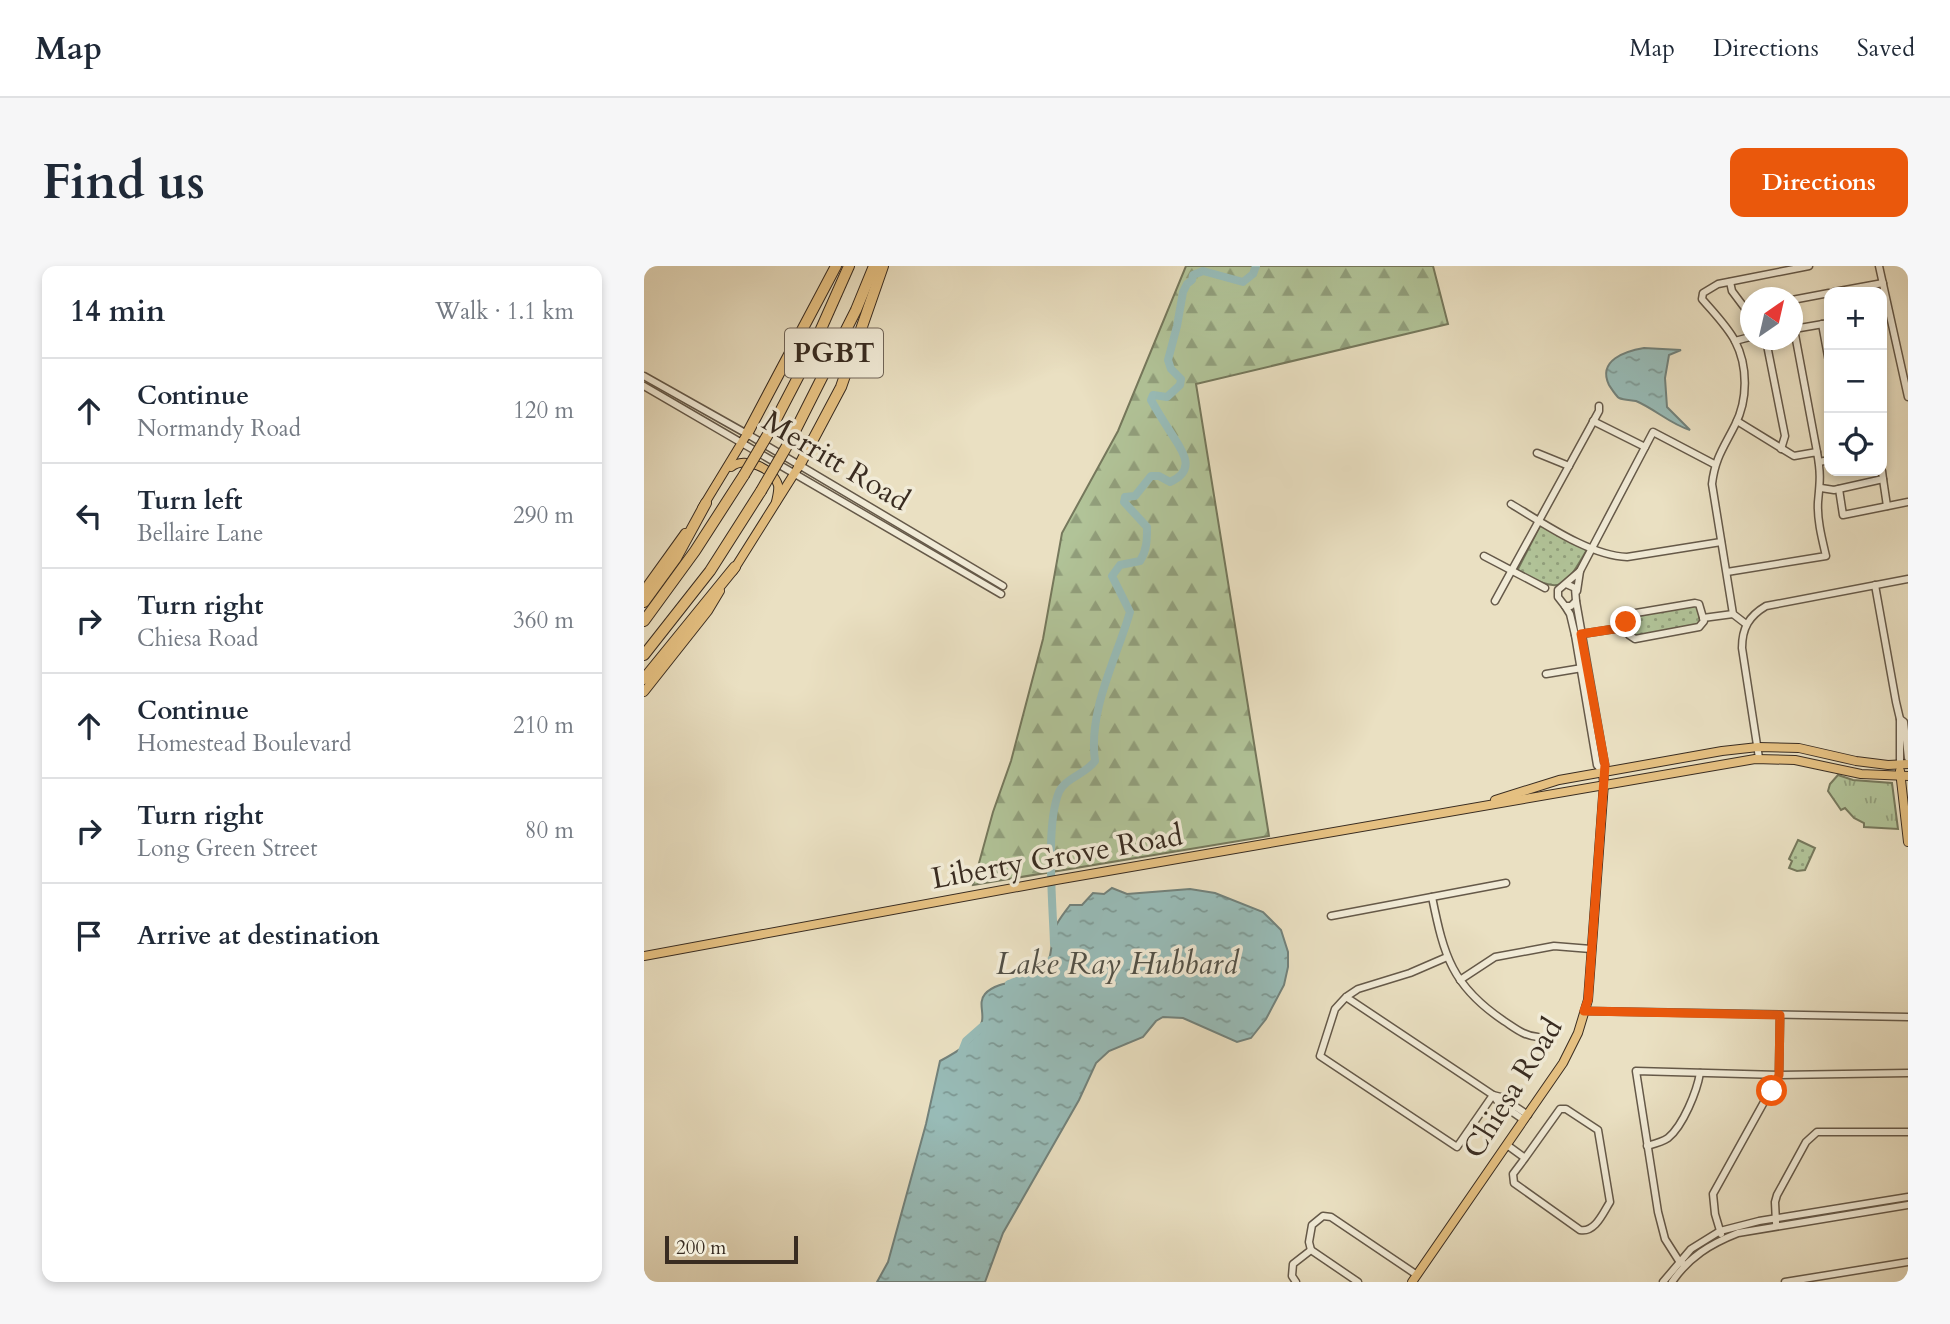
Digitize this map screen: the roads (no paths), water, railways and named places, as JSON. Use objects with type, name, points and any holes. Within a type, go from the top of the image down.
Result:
[{"type":"highway","points":[[745,439],[836,266]]},
{"type":"highway","name":"PGBT","points":[[644,621],[695,551],[744,475],[812,348],[849,266]]},
{"type":"highway","name":"PGBT","points":[[644,656],[710,571],[761,491],[791,439],[856,310],[874,266]]},
{"type":"highway","points":[[797,470],[841,387],[883,266]]},
{"type":"highway","points":[[644,602],[676,558],[706,503]]},
{"type":"highway","points":[[644,679],[735,567]]},
{"type":"main road","points":[[644,590],[706,503],[745,439]]},
{"type":"main road","points":[[727,470],[740,461],[747,461],[773,476],[778,485],[775,508]]},
{"type":"main road","points":[[644,692],[708,611],[797,470]]},
{"type":"main road","name":"Liberty Grove Road","points":[[1479,806],[1559,780],[1758,747],[1799,748],[1850,761],[1904,764]]},
{"type":"main road","name":"Liberty Grove Road","points":[[644,956],[1077,876],[1759,758],[1795,760],[1861,774],[1904,776]]},
{"type":"main road","points":[[1904,764],[1908,842]]},
{"type":"main road","name":"Chiesa Road","points":[[1414,1278],[1570,1050],[1588,1000],[1603,772]]},
{"type":"street","points":[[1746,624],[1733,614],[1712,484],[1714,464],[1737,421],[1745,384],[1743,366],[1735,341],[1702,299],[1703,293],[1718,284],[1809,266]]},
{"type":"street","points":[[1879,266],[1908,397]]},
{"type":"street","points":[[1730,282],[1732,291],[1740,301]]},
{"type":"street","points":[[1859,287],[1883,282]]},
{"type":"street","points":[[1803,298],[1824,294]]},
{"type":"street","points":[[1803,327],[1824,324]]},
{"type":"street","points":[[1735,341],[1740,340]]},
{"type":"street","points":[[1768,350],[1785,436],[1781,449]]},
{"type":"street","points":[[1727,572],[1826,556],[1818,502],[1821,488],[1819,462],[1797,350]]},
{"type":"street","name":"Merritt Road","points":[[644,376],[1001,594]]},
{"type":"street","name":"Merritt Road","points":[[644,386],[745,439]]},
{"type":"street","points":[[1496,601],[1599,406]]},
{"type":"street","points":[[1593,421],[1645,447]]},
{"type":"street","points":[[1737,421],[1794,456],[1817,452]]},
{"type":"street","points":[[1603,772],[1597,765],[1595,756],[1578,635],[1576,601],[1580,571],[1653,432],[1714,464]]},
{"type":"street","points":[[1537,453],[1569,466]]},
{"type":"street","points":[[1819,462],[1824,461]]},
{"type":"street","name":"Merritt Road","points":[[797,470],[1003,586]]},
{"type":"street","points":[[1883,476],[1887,506]]},
{"type":"street","points":[[1821,488],[1839,489],[1883,479]]},
{"type":"street","points":[[1839,489],[1843,515],[1908,502]]},
{"type":"street","points":[[1511,504],[1590,548],[1614,557],[1721,542]]},
{"type":"street","points":[[1484,556],[1558,597],[1570,614],[1578,635]]},
{"type":"street","points":[[1558,597],[1563,586],[1580,571]]},
{"type":"street","points":[[1759,758],[1743,660],[1742,640],[1746,624],[1766,606],[1908,579]]},
{"type":"street","points":[[1875,585],[1900,719],[1904,764]]},
{"type":"street","points":[[1545,588],[1573,586],[1577,591]]},
{"type":"street","points":[[1565,606],[1571,606],[1576,601]]},
{"type":"street","points":[[1695,603],[1699,604],[1703,618],[1703,625],[1699,627],[1635,639],[1629,635],[1627,627],[1627,617],[1630,614],[1695,603]]},
{"type":"street","points":[[1703,618],[1733,614]]},
{"type":"street","points":[[1578,635],[1627,627]]},
{"type":"street","points":[[1546,674],[1584,668]]},
{"type":"street","points":[[1900,719],[1904,722],[1908,758]]},
{"type":"street","points":[[1331,916],[1506,883]]},
{"type":"street","points":[[1433,897],[1447,957],[1460,980],[1484,1008],[1525,1035],[1538,1037]]},
{"type":"street","points":[[1460,980],[1495,957],[1554,946],[1591,949]]},
{"type":"street","points":[[1447,957],[1410,973],[1358,989],[1346,997],[1335,1009],[1320,1056],[1457,1147],[1493,1095]]},
{"type":"street","points":[[1346,997],[1493,1095],[1498,1102],[1526,1117]]},
{"type":"street","points":[[1584,1011],[1908,1017]]},
{"type":"street","points":[[1723,1239],[1715,1214],[1713,1194],[1779,1075],[1780,1015]]},
{"type":"street","points":[[1682,1263],[1665,1239],[1658,1212],[1636,1070],[1779,1075],[1908,1073]]},
{"type":"street","points":[[1647,1146],[1662,1141],[1674,1130],[1696,1092],[1700,1073]]},
{"type":"street","points":[[1560,1109],[1566,1109],[1598,1130],[1611,1202],[1592,1229],[1580,1230],[1514,1183],[1513,1174],[1525,1158],[1560,1109]]},
{"type":"street","points":[[1776,1223],[1777,1195],[1806,1142],[1817,1132],[1908,1132]]},
{"type":"street","points":[[1507,1145],[1525,1158]]},
{"type":"street","points":[[1848,1196],[1849,1210]]},
{"type":"street","points":[[1663,1282],[1696,1245],[1720,1231],[1849,1210],[1908,1197]]},
{"type":"street","points":[[1849,1210],[1908,1205]]},
{"type":"street","points":[[1358,1282],[1314,1252],[1309,1242],[1312,1224],[1323,1216],[1331,1217],[1414,1278]]},
{"type":"street","points":[[1672,1282],[1682,1263],[1705,1248],[1738,1233],[1776,1223]]},
{"type":"street","points":[[1296,1282],[1292,1276],[1293,1264],[1314,1252]]},
{"type":"street","points":[[1785,1282],[1908,1262]]},
{"type":"water","points":[[1644,348],[1681,350],[1669,355],[1665,378],[1667,407],[1690,430],[1636,401],[1619,398],[1609,385],[1606,376],[1610,363],[1622,354]]},
{"type":"water","name":"Lake Ray Hubbard","points":[[1112,888],[1127,894],[1190,889],[1215,893],[1263,912],[1281,930],[1288,952],[1284,985],[1266,1019],[1251,1038],[1237,1042],[1183,1018],[1163,1017],[1156,1021],[1143,1037],[1109,1051],[1096,1063],[1079,1100],[1003,1233],[985,1282],[877,1282],[888,1262],[926,1124],[940,1061],[965,1045],[976,1034],[982,1021],[982,1000],[985,994],[999,985],[1033,977],[1045,970],[1055,928],[1070,905],[1082,905],[1093,893],[1104,894]]},
{"type":"waterway","points":[[1054,944],[1051,845],[1055,806],[1062,787],[1095,761],[1094,742],[1099,704],[1130,612],[1112,576],[1120,565],[1140,561],[1146,545],[1147,527],[1124,502],[1125,497],[1135,496],[1151,476],[1159,476],[1170,482],[1179,477],[1186,466],[1183,453],[1151,400],[1153,395],[1167,397],[1180,385],[1181,379],[1171,369],[1168,360],[1183,292],[1193,275],[1203,271],[1243,282],[1253,274],[1256,266]]},
{"type":"waterway","points":[[1009,984],[1039,972],[1051,960]]},
{"type":"waterway","points":[[962,1057],[966,1041],[983,1026]]}]
